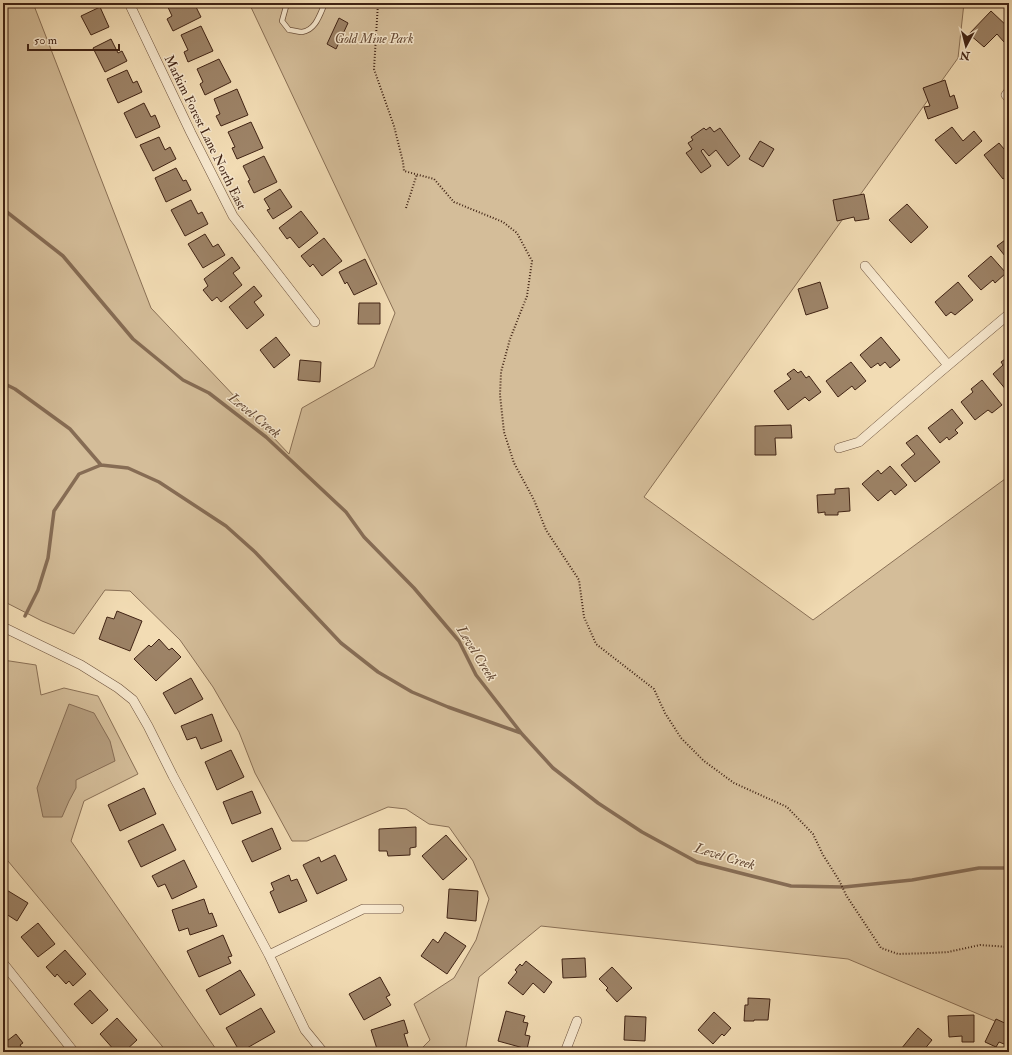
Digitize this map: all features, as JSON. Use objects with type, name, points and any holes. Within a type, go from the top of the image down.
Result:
[{"type":"street","name":"Markim Forest Lane North East","points":[[129,3],[191,133],[233,216],[315,322]]},
{"type":"street","points":[[1009,91],[1006,95],[1009,98]]},
{"type":"street","points":[[865,266],[948,365]]},
{"type":"street","points":[[839,448],[859,442],[1009,314]]},
{"type":"street","points":[[3,627],[81,666],[118,688],[132,700],[148,726],[173,776],[269,955],[305,1030],[324,1052]]},
{"type":"street","points":[[269,955],[363,909],[399,908]]},
{"type":"street","points":[[3,963],[74,1052]]},
{"type":"street","points":[[565,1052],[577,1021]]},
{"type":"lane","points":[[287,3],[282,21],[289,30],[302,32],[313,27],[325,3]]},
{"type":"path","points":[[378,3],[374,69],[394,126],[404,171],[434,179],[454,202],[503,222],[517,233],[532,261],[527,296],[510,339],[501,372],[500,395],[504,432],[514,463],[534,500],[546,530],[579,580],[584,617],[596,644],[654,689],[681,738],[704,761],[734,783],[787,807],[813,834],[846,895],[881,948],[898,954],[948,952],[980,945],[1009,946]]},
{"type":"path","points":[[406,208],[417,174]]},
{"type":"green space","name":"Gold Mine Park","points":[[3,3],[33,3],[151,308],[289,454],[302,408],[374,367],[395,313],[249,3],[964,3],[958,58],[644,497],[813,620],[1009,476],[1009,1027],[848,959],[541,926],[479,977],[465,1052],[418,1052],[430,1040],[414,1004],[454,978],[476,940],[489,899],[473,861],[449,827],[429,824],[406,809],[388,807],[307,841],[292,841],[255,773],[239,732],[213,687],[180,640],[130,591],[105,590],[74,634],[42,621],[3,601]]},
{"type":"green space","points":[[3,660],[36,665],[41,695],[64,688],[98,696],[138,774],[84,801],[71,841],[218,1052],[167,1052],[3,855]]},
{"type":"shaded area","points":[[69,704],[94,713],[110,741],[115,761],[76,780],[76,788],[62,817],[43,817],[37,788]]},
{"type":"building","points":[[166,3],[194,3],[201,17],[173,31],[167,19],[172,16]]},
{"type":"building","points":[[100,7],[109,27],[91,35],[81,16]]},
{"type":"building","points":[[991,11],[1009,28],[1009,36],[1004,42],[997,34],[984,47],[969,34]]},
{"type":"building","points":[[339,18],[348,23],[336,49],[327,44]]},
{"type":"building","points":[[201,26],[213,51],[188,62],[184,52],[188,50],[181,35]]},
{"type":"building","points":[[111,39],[118,53],[122,51],[127,61],[105,72],[93,48]]},
{"type":"building","points":[[219,59],[231,82],[205,95],[200,84],[203,82],[197,69]]},
{"type":"building","points":[[127,70],[133,83],[137,81],[142,92],[118,103],[107,79]]},
{"type":"building","points":[[945,80],[950,97],[954,95],[958,108],[928,119],[924,107],[930,106],[923,88]]},
{"type":"building","points":[[237,89],[248,115],[221,126],[216,116],[220,114],[214,99]]},
{"type":"building","points":[[144,103],[151,117],[155,115],[160,127],[136,138],[124,113]]},
{"type":"building","points":[[251,122],[263,148],[237,159],[232,148],[235,147],[228,132]]},
{"type":"building","points":[[710,127],[714,132],[720,128],[740,156],[728,166],[716,150],[709,156],[703,149],[701,151],[711,166],[701,173],[686,153],[692,149],[688,143],[693,140],[691,137],[704,128],[706,130]]},
{"type":"building","points":[[952,127],[963,141],[974,131],[982,141],[956,164],[935,140]]},
{"type":"building","points":[[159,137],[165,150],[170,147],[176,159],[153,171],[140,145]]},
{"type":"building","points":[[760,141],[774,149],[763,167],[749,159]]},
{"type":"building","points":[[999,143],[1009,155],[1009,175],[1003,179],[984,155]]},
{"type":"building","points":[[264,156],[277,182],[254,193],[248,181],[250,180],[243,166]]},
{"type":"building","points":[[176,168],[183,181],[186,180],[191,190],[166,202],[155,178]]},
{"type":"building","points":[[280,189],[292,207],[273,219],[267,210],[270,209],[264,199]]},
{"type":"building","points":[[864,194],[869,219],[855,221],[854,217],[837,221],[833,200]]},
{"type":"building","points":[[191,200],[198,214],[202,212],[208,224],[185,236],[171,210]]},
{"type":"building","points":[[907,204],[928,227],[911,243],[889,220]]},
{"type":"building","points":[[301,211],[318,233],[299,248],[290,237],[287,239],[279,228]]},
{"type":"building","points":[[205,234],[213,247],[218,244],[225,255],[203,268],[188,244]]},
{"type":"building","points":[[1009,237],[1009,261],[997,246]]},
{"type":"building","points":[[324,238],[342,261],[322,276],[313,264],[310,267],[301,256]]},
{"type":"building","points":[[991,256],[1006,273],[995,283],[993,280],[981,290],[968,276]]},
{"type":"building","points":[[232,257],[240,268],[233,273],[242,285],[221,302],[217,297],[212,301],[203,290],[208,286],[204,279]]},
{"type":"building","points":[[365,259],[377,284],[354,295],[347,282],[345,284],[339,272]]},
{"type":"building","points":[[820,282],[828,308],[806,315],[798,289]]},
{"type":"building","points":[[958,282],[973,300],[955,315],[951,312],[946,316],[935,302]]},
{"type":"building","points":[[254,286],[262,296],[254,302],[264,315],[247,329],[229,307]]},
{"type":"building","points":[[359,303],[380,303],[380,324],[358,324]]},
{"type":"building","points":[[276,337],[290,355],[274,368],[260,350]]},
{"type":"building","points":[[881,337],[900,360],[890,368],[885,362],[880,366],[878,363],[871,368],[860,355]]},
{"type":"building","points":[[1009,356],[1009,389],[1007,391],[993,374],[1003,365],[1001,362]]},
{"type":"building","points":[[300,360],[321,362],[320,382],[298,380]]},
{"type":"building","points":[[851,362],[866,381],[855,390],[852,386],[838,397],[826,381]]},
{"type":"building","points":[[794,369],[798,373],[801,371],[806,378],[809,376],[821,392],[809,401],[805,397],[788,410],[774,391],[791,379],[787,374]]},
{"type":"building","points":[[982,380],[1002,405],[992,413],[988,410],[975,420],[961,402],[973,392],[971,389]]},
{"type":"building","points":[[952,409],[963,423],[955,430],[958,433],[949,440],[947,437],[940,443],[928,428]]},
{"type":"building","points":[[791,425],[792,438],[775,438],[776,455],[755,455],[755,426]]},
{"type":"building","points":[[917,435],[940,462],[915,482],[901,465],[915,454],[906,443]]},
{"type":"building","points":[[890,466],[907,485],[895,495],[891,490],[878,501],[862,484],[878,470],[881,474]]},
{"type":"building","points":[[849,488],[850,511],[838,512],[838,515],[825,515],[825,512],[818,513],[817,495],[835,494],[835,489]]},
{"type":"building","points":[[117,611],[142,621],[130,651],[99,639],[107,617],[114,619]]},
{"type":"building","points":[[159,639],[169,650],[172,648],[181,657],[156,681],[134,659],[149,645],[151,647]]},
{"type":"building","points":[[191,678],[203,699],[175,714],[163,693]]},
{"type":"building","points":[[212,714],[222,741],[201,749],[196,737],[187,740],[181,726]]},
{"type":"building","points":[[231,750],[244,777],[217,790],[205,762]]},
{"type":"building","points":[[144,788],[156,814],[120,831],[108,805]]},
{"type":"building","points":[[252,791],[261,813],[232,824],[223,802]]},
{"type":"building","points":[[163,824],[176,850],[141,867],[128,841]]},
{"type":"building","points":[[416,827],[416,847],[410,848],[410,855],[388,856],[387,851],[379,851],[379,829]]},
{"type":"building","points":[[272,828],[281,849],[252,862],[242,841]]},
{"type":"building","points":[[446,835],[467,859],[443,880],[422,856]]},
{"type":"building","points":[[335,855],[347,880],[317,894],[303,865],[319,857],[321,862]]},
{"type":"building","points":[[184,860],[197,887],[172,899],[165,884],[158,887],[152,876]]},
{"type":"building","points":[[289,875],[291,881],[297,879],[307,901],[279,913],[270,892],[274,890],[271,883]]},
{"type":"building","points":[[5,889],[28,903],[17,921],[3,912],[3,893]]},
{"type":"building","points":[[449,889],[478,891],[476,921],[447,918]]},
{"type":"building","points":[[204,899],[209,914],[212,913],[217,926],[190,935],[188,928],[179,931],[172,910]]},
{"type":"building","points":[[38,923],[55,944],[38,957],[21,937]]},
{"type":"building","points":[[445,932],[466,946],[447,974],[421,956],[433,939],[438,943]]},
{"type":"building","points":[[223,935],[232,956],[228,957],[231,963],[199,977],[187,951]]},
{"type":"building","points":[[65,950],[86,974],[73,986],[69,981],[66,984],[57,974],[55,977],[46,967]]},
{"type":"building","points":[[585,958],[586,977],[563,978],[562,959]]},
{"type":"building","points":[[526,961],[552,982],[544,993],[533,983],[523,995],[508,983],[517,972],[515,970],[520,964],[522,966]]},
{"type":"building","points":[[612,967],[632,988],[617,1002],[606,990],[608,988],[599,979]]},
{"type":"building","points":[[240,970],[255,995],[220,1015],[206,990]]},
{"type":"building","points":[[380,977],[390,995],[386,997],[391,1005],[364,1020],[349,994]]},
{"type":"building","points":[[90,990],[108,1010],[92,1024],[74,1004]]},
{"type":"building","points":[[748,998],[770,999],[768,1020],[744,1021],[745,1005],[748,1005]]},
{"type":"building","points":[[261,1008],[275,1032],[240,1052],[226,1028]]},
{"type":"building","points":[[506,1011],[525,1016],[523,1022],[528,1023],[525,1035],[530,1036],[527,1049],[498,1041]]},
{"type":"building","points":[[714,1012],[731,1028],[724,1036],[722,1034],[713,1044],[698,1030]]},
{"type":"building","points":[[974,1015],[974,1042],[962,1042],[962,1036],[949,1037],[948,1016]]},
{"type":"building","points":[[625,1016],[646,1017],[645,1041],[624,1040]]},
{"type":"building","points":[[117,1018],[137,1040],[124,1052],[119,1052],[117,1050],[115,1051],[100,1034]]},
{"type":"building","points":[[996,1019],[1009,1025],[1009,1046],[999,1042],[996,1047],[985,1042]]},
{"type":"building","points":[[404,1020],[408,1033],[404,1034],[409,1050],[403,1052],[378,1052],[371,1030]]},
{"type":"building","points":[[918,1028],[932,1040],[923,1051],[925,1052],[905,1052],[901,1049]]},
{"type":"building","points":[[16,1034],[23,1043],[20,1045],[25,1052],[3,1052],[3,1044]]},
{"type":"waterway","name":"Level Creek","points":[[3,209],[63,256],[133,339],[183,380],[209,393],[266,437],[346,512],[364,537],[414,588],[459,641],[476,675],[522,734],[553,768],[598,803],[642,832],[697,862],[791,886],[844,887],[912,880],[979,868],[1009,868]]},
{"type":"waterway","points":[[3,383],[15,389],[70,429],[101,465]]},
{"type":"waterway","points":[[25,616],[38,590],[48,558],[54,511],[79,474],[101,465],[128,468],[159,482],[226,526],[255,552],[341,643],[378,672],[412,692],[448,707],[521,733]]}]
